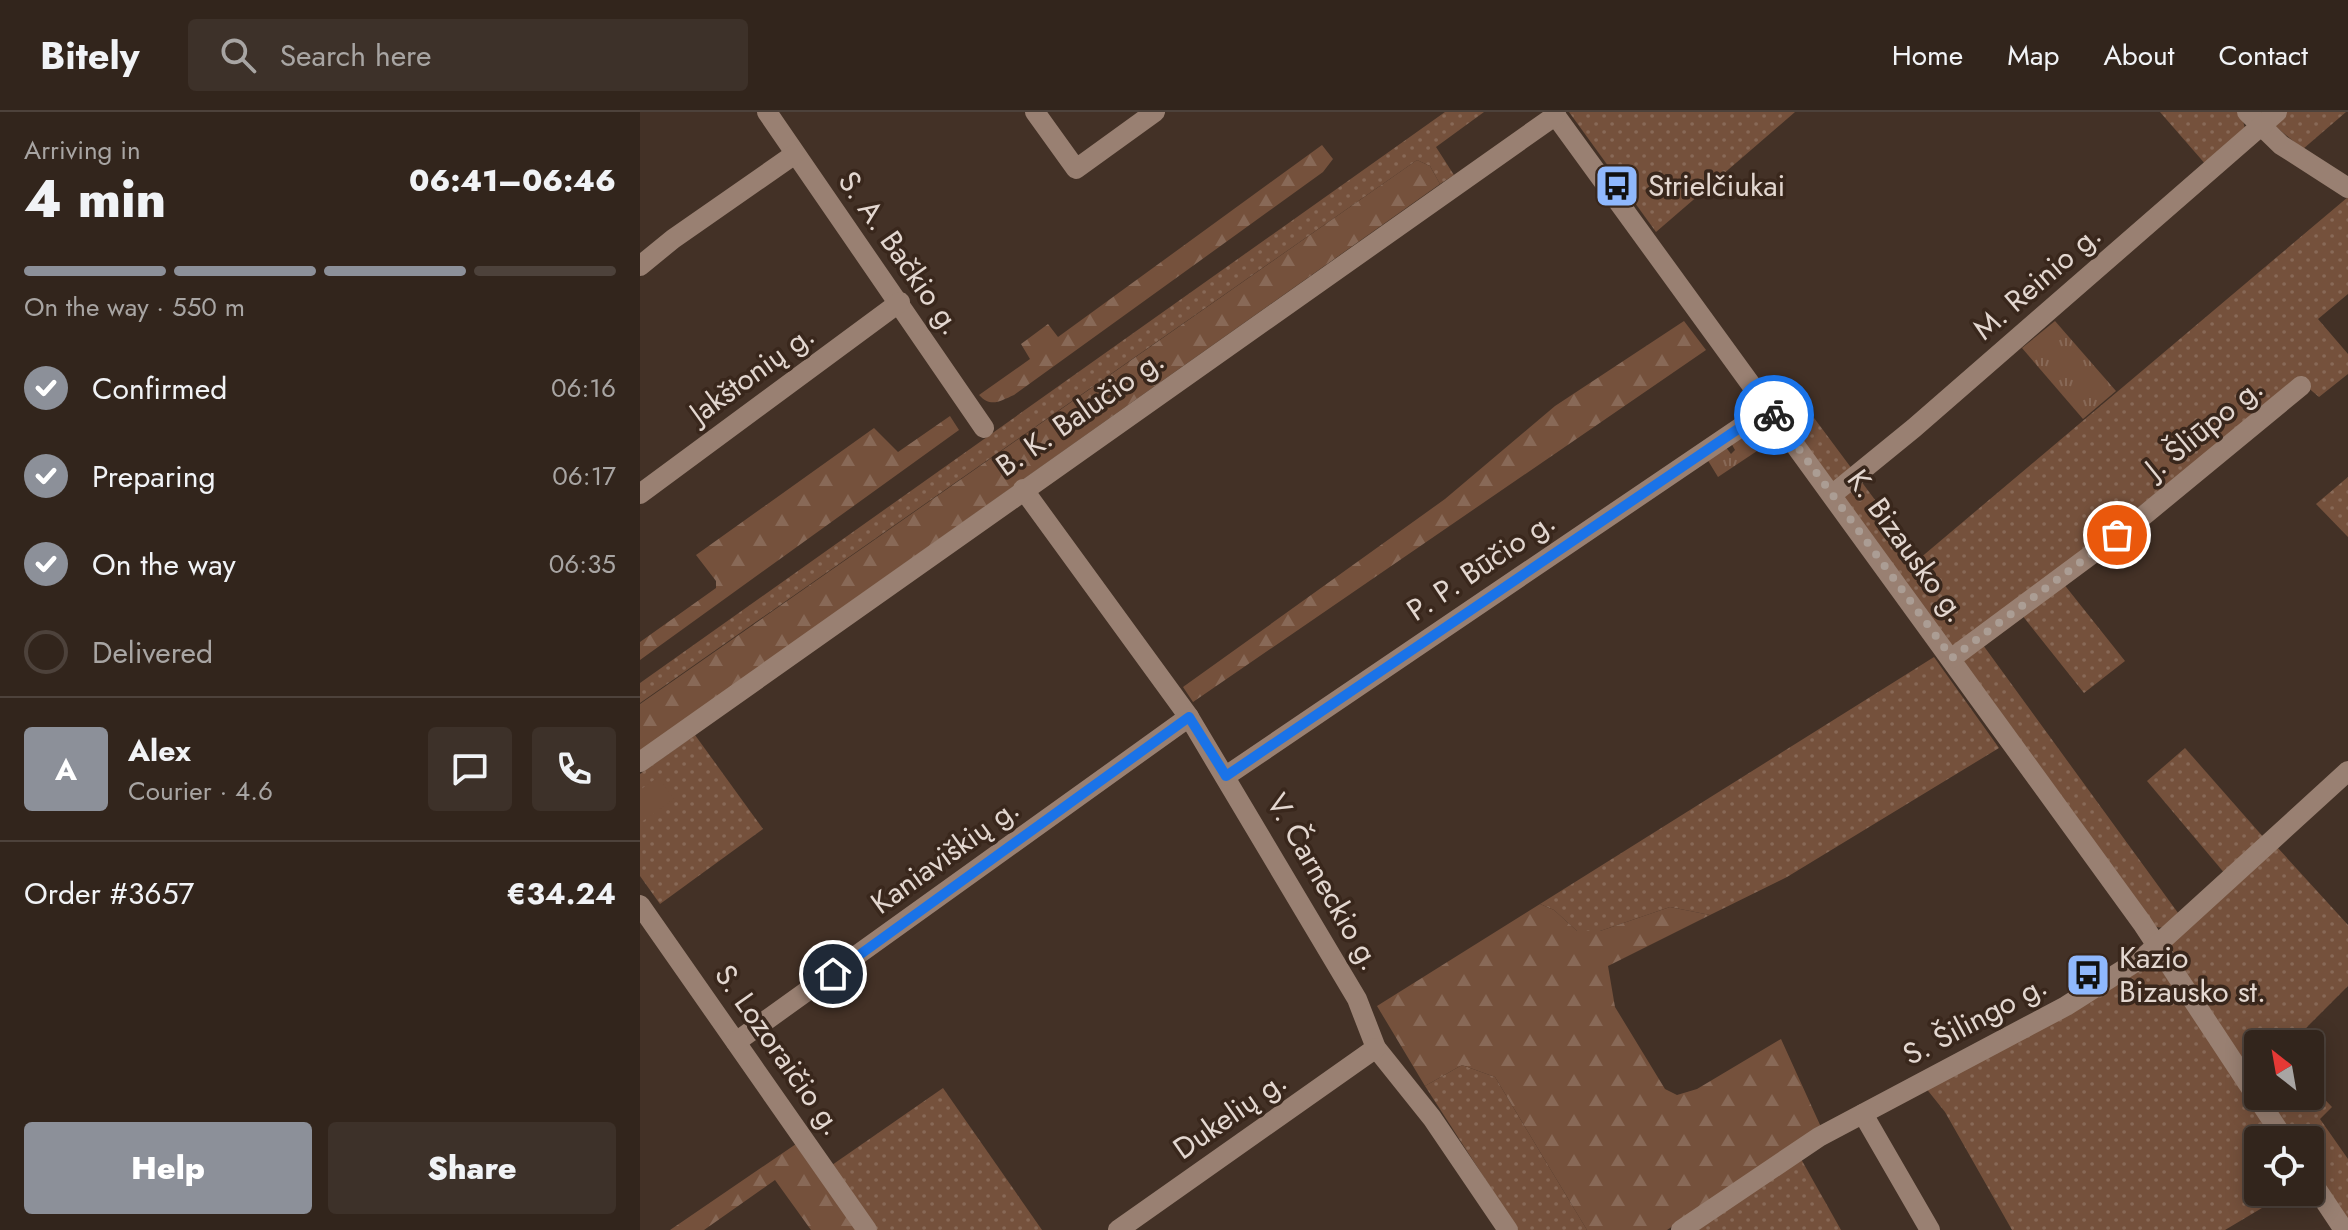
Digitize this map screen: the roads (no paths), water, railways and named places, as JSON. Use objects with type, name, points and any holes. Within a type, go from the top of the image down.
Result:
[{"type":"street","name":"S. A. Bačkio g.","points":[[767,112],[984,428]]},
{"type":"street","points":[[1035,112],[1076,169],[1155,112]]},
{"type":"street","points":[[2247,112],[2261,128],[2305,162],[2348,188]]},
{"type":"street","name":"M. Reinio g.","points":[[1833,494],[2277,112]]},
{"type":"street","name":"K. Bizausko g.","points":[[1554,114],[1952,658],[2157,946],[2276,1126]]},
{"type":"street","name":"B. K. Balučio g.","points":[[640,762],[1554,114]]},
{"type":"street","points":[[640,266],[673,239],[795,154]]},
{"type":"street","name":"Jakštonių g.","points":[[640,494],[900,302]]},
{"type":"street","name":"J. Šliūpo g.","points":[[1952,658],[2142,517],[2301,386]]},
{"type":"street","name":"P. P. Būčio g.","points":[[1226,776],[1769,408]]},
{"type":"street","name":"V. Čarneckio g.","points":[[1023,489],[1189,717],[1357,999],[1376,1048],[1432,1118],[1508,1230]]},
{"type":"street","name":"Kaniaviškių g.","points":[[736,1042],[1189,717]]},
{"type":"street","name":"S. Šilingo g.","points":[[1681,1230],[1819,1137],[2066,1006],[2157,946],[2348,771]]},
{"type":"street","name":"S. Lozoraičio g.","points":[[640,905],[867,1230]]},
{"type":"street","name":"Dukelių g.","points":[[1118,1230],[1376,1048]]},
{"type":"street","points":[[1863,1114],[1930,1230]]},
{"type":"street","points":[[2324,1200],[2344,1230]]},
{"type":"place","name":"Strielčiukai","points":[[1617,186]]},
{"type":"place","name":"Kazio Bizausko st.","points":[[2088,975]]}]
